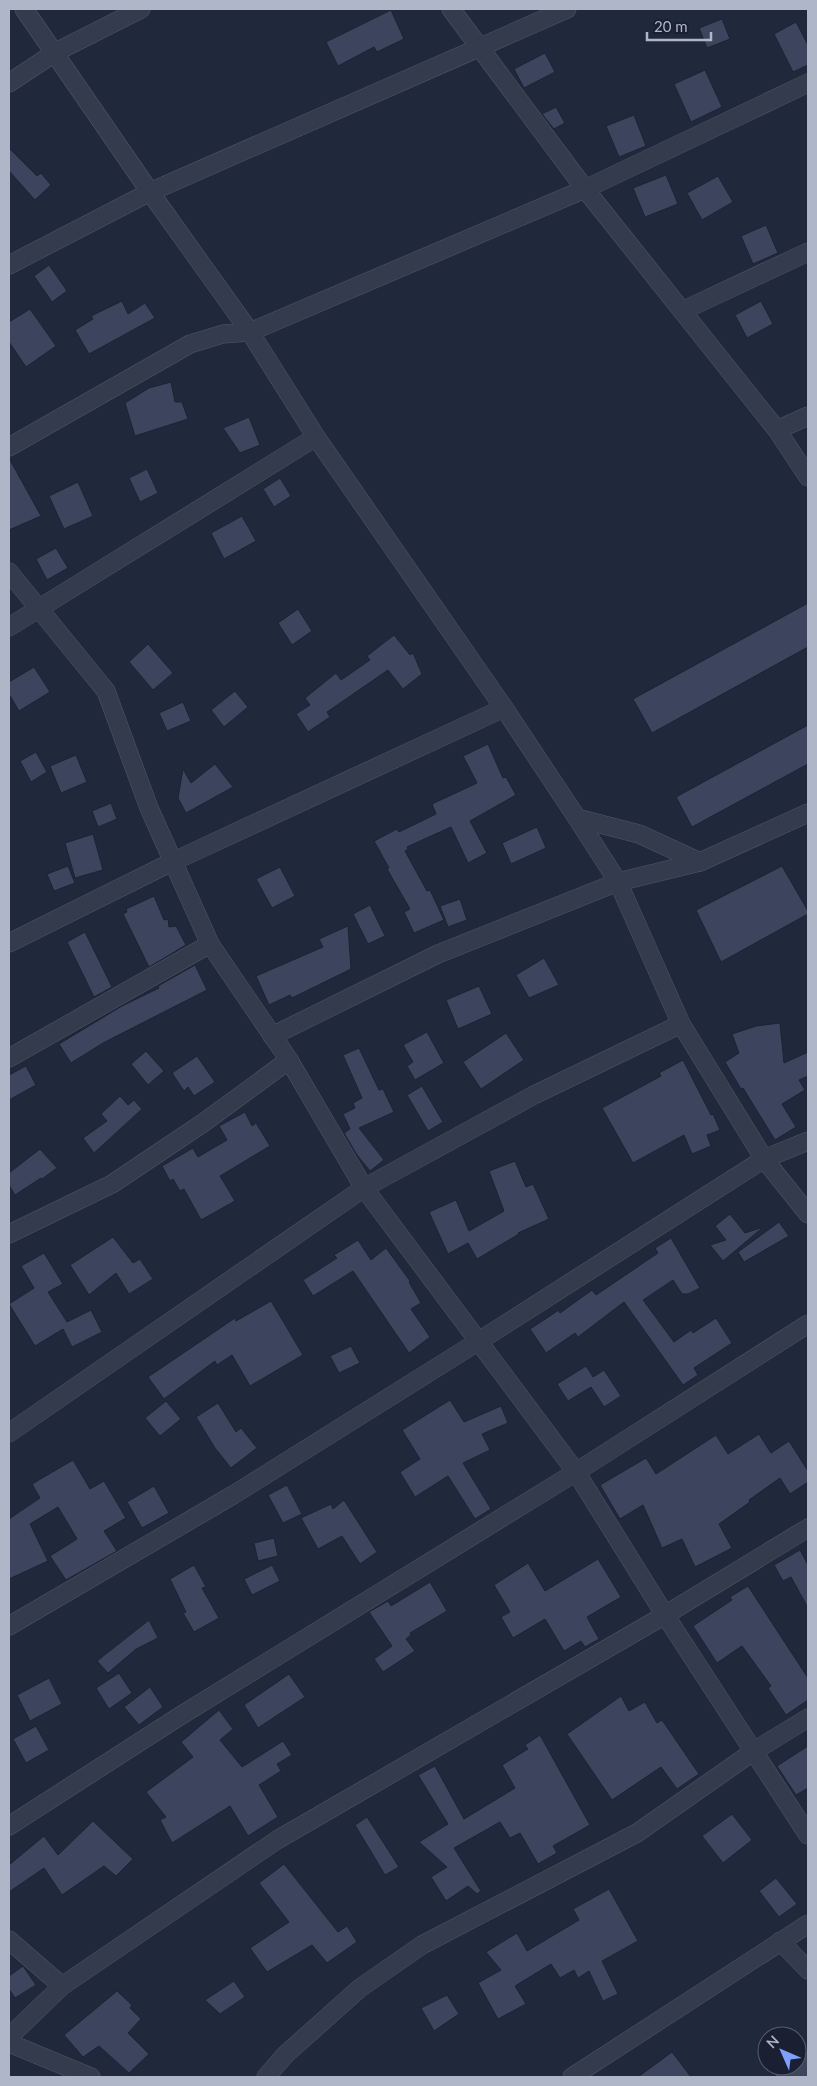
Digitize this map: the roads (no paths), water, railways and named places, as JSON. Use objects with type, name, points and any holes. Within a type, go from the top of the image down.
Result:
[{"type":"street","points":[[24,9],[56,52],[150,192],[250,332],[316,437],[504,708],[577,818],[618,882],[681,1024],[764,1159],[808,1214]]},
{"type":"street","points":[[9,83],[56,52],[141,9]]},
{"type":"street","points":[[451,9],[584,189],[777,430],[808,477]]},
{"type":"street","points":[[9,265],[150,192],[567,9]]},
{"type":"street","points":[[9,447],[190,344],[223,334],[250,332],[584,189],[808,82]]},
{"type":"street","points":[[682,311],[808,252]]},
{"type":"street","points":[[777,430],[808,416]]},
{"type":"street","points":[[9,627],[316,437]]},
{"type":"street","points":[[9,572],[106,691],[149,808],[210,944],[289,1060],[364,1188],[576,1472],[665,1615],[808,1835]]},
{"type":"street","points":[[9,943],[172,862],[504,708]]},
{"type":"street","points":[[272,1036],[438,954],[618,882],[700,862],[808,813]]},
{"type":"street","points":[[577,818],[639,834],[700,862]]},
{"type":"street","points":[[9,1058],[210,944]]},
{"type":"street","points":[[9,1433],[364,1188],[534,1095],[681,1024]]},
{"type":"street","points":[[9,1234],[112,1184],[203,1123],[289,1060]]},
{"type":"street","points":[[9,1626],[233,1495],[764,1159],[808,1141]]},
{"type":"street","points":[[9,1826],[180,1716],[576,1472],[808,1324]]},
{"type":"street","points":[[9,2037],[62,1986],[277,1840],[665,1615],[808,1528]]},
{"type":"street","points":[[266,2077],[285,2055],[360,1988],[422,1945],[637,1833],[754,1751],[808,1718]]},
{"type":"street","points":[[572,2077],[808,1924]]},
{"type":"street","points":[[9,1940],[62,1986]]},
{"type":"street","points":[[780,1941],[808,1970]]},
{"type":"street","points":[[9,2043],[91,2077]]}]
